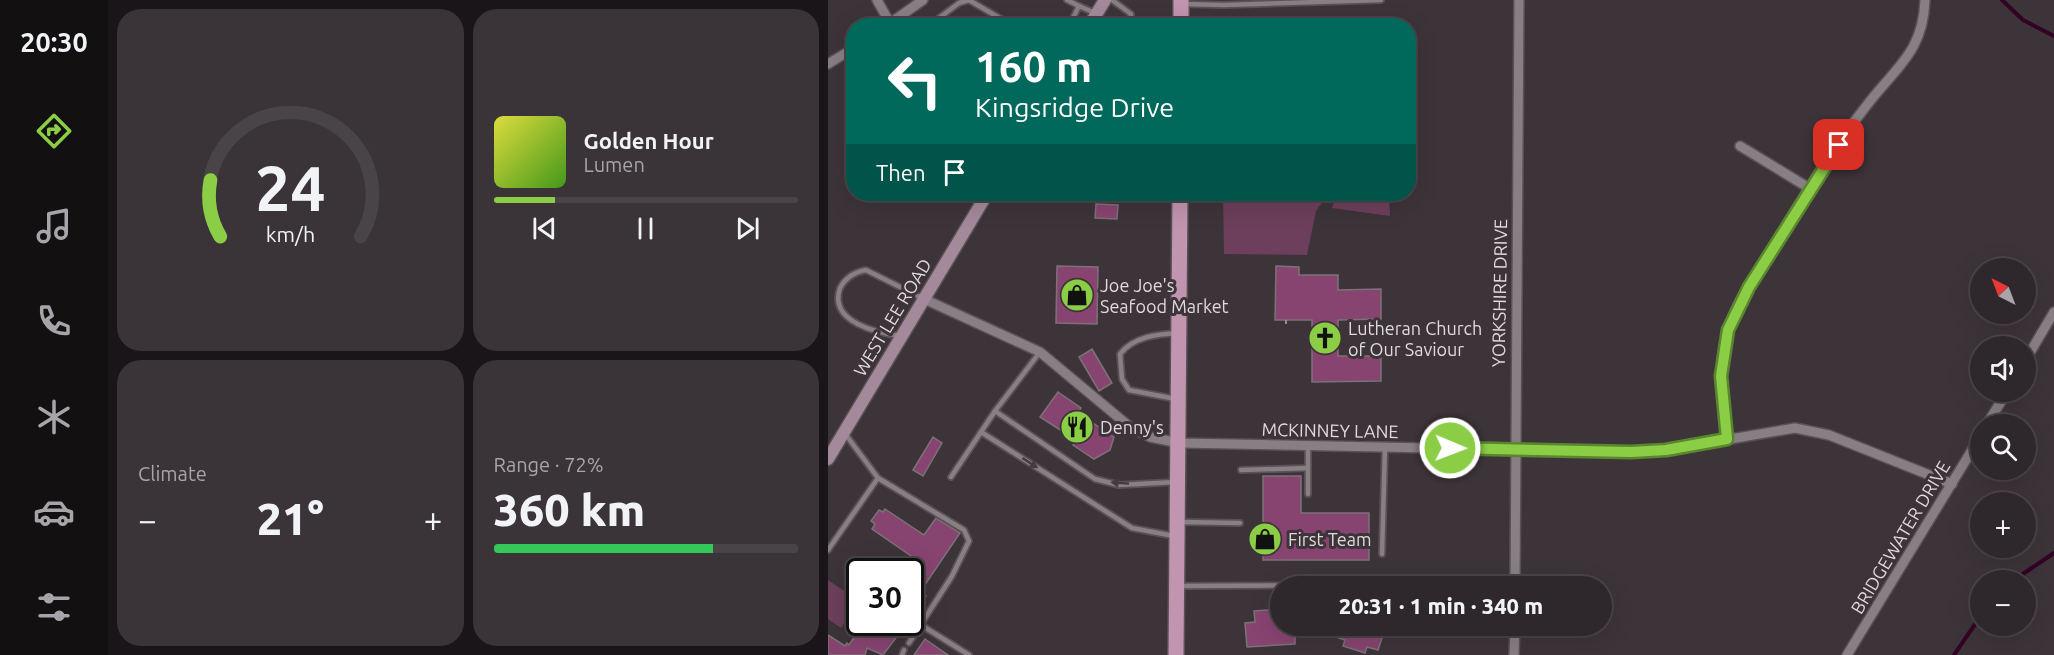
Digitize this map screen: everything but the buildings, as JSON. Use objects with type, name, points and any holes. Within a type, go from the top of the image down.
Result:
[{"type":"main road","points":[[1180,1],[1181,18]]},
{"type":"main road","points":[[1176,655],[1179,482],[1172,442],[1179,399],[1180,201]]},
{"type":"street","points":[[877,0],[885,18]]},
{"type":"street","points":[[897,18],[923,0]]},
{"type":"street","points":[[1094,18],[1105,0]]},
{"type":"street","name":"YORKSHIRE DRIVE","points":[[1515,576],[1518,0]]},
{"type":"street","points":[[1727,439],[1721,376],[1728,330],[1749,287],[1809,188],[1866,106],[1914,48],[1923,28],[1925,0]]},
{"type":"street","points":[[828,64],[846,53]]},
{"type":"street","points":[[1740,146],[1809,188]]},
{"type":"street","name":"WEST LEE ROAD","points":[[828,459],[983,201]]},
{"type":"street","name":"MCKINNEY LANE","points":[[924,299],[1040,352],[1130,428],[1172,442],[1631,452],[1666,450],[1780,429],[1813,430],[1952,484]]},
{"type":"street","points":[[2036,342],[2054,312]]},
{"type":"street","name":"BRIDGEWATER DRIVE","points":[[1847,655],[1970,454]]},
{"type":"street","points":[[1514,655],[1515,636]]},
{"type":"lane","points":[[939,18],[959,3],[969,0],[999,18]]},
{"type":"lane","points":[[1067,0],[1097,13]]},
{"type":"lane","points":[[1112,0],[1131,14],[1131,18]]},
{"type":"lane","points":[[1180,1],[1381,0]]},
{"type":"lane","points":[[1074,18],[1079,6]]},
{"type":"lane","points":[[901,336],[872,331],[847,319],[840,311],[837,300],[841,285],[847,277],[866,270],[924,299]]},
{"type":"lane","points":[[1179,399],[1129,390],[1122,379],[1120,354],[1125,347],[1154,334],[1180,333]]},
{"type":"lane","points":[[951,477],[995,411],[1040,352]]},
{"type":"lane","points":[[995,411],[1095,479],[1119,485],[1179,482]]},
{"type":"lane","points":[[981,432],[1132,528],[1178,529],[1240,523]]},
{"type":"lane","points":[[844,433],[878,478],[964,530],[969,542],[952,576],[924,620]]},
{"type":"lane","points":[[1308,446],[1308,494]]},
{"type":"lane","points":[[1382,554],[1385,447]]},
{"type":"lane","points":[[1240,470],[1308,468]]},
{"type":"lane","points":[[828,550],[830,543],[878,478]]},
{"type":"lane","points":[[1177,586],[1270,585]]},
{"type":"lane","points":[[924,627],[969,655]]},
{"type":"lane","points":[[909,643],[914,636]]},
{"type":"shaded area","points":[[1223,201],[1323,201],[1316,211],[1307,255],[1224,254]]},
{"type":"shaded area","points":[[1334,201],[1389,201],[1390,216],[1332,208]]},
{"type":"shaded area","points":[[828,580],[846,592],[846,620],[841,628],[828,619]]},
{"type":"waterway","points":[[2002,0],[2023,20],[2054,36]]},
{"type":"waterway","points":[[2029,570],[2054,553]]},
{"type":"waterway","points":[[1954,655],[1970,632]]},
{"type":"place","name":"Joe Joe's Seafood Market","points":[[1077,295]]},
{"type":"place","name":"Lutheran Church of Our Saviour","points":[[1325,338]]},
{"type":"place","name":"Denny's","points":[[1077,427]]},
{"type":"place","name":"First Team","points":[[1265,539]]},
{"type":"route","points":[[1450,448],[1631,452],[1666,450],[1727,439],[1721,376],[1728,330],[1749,287],[1809,188],[1839,145]]}]
